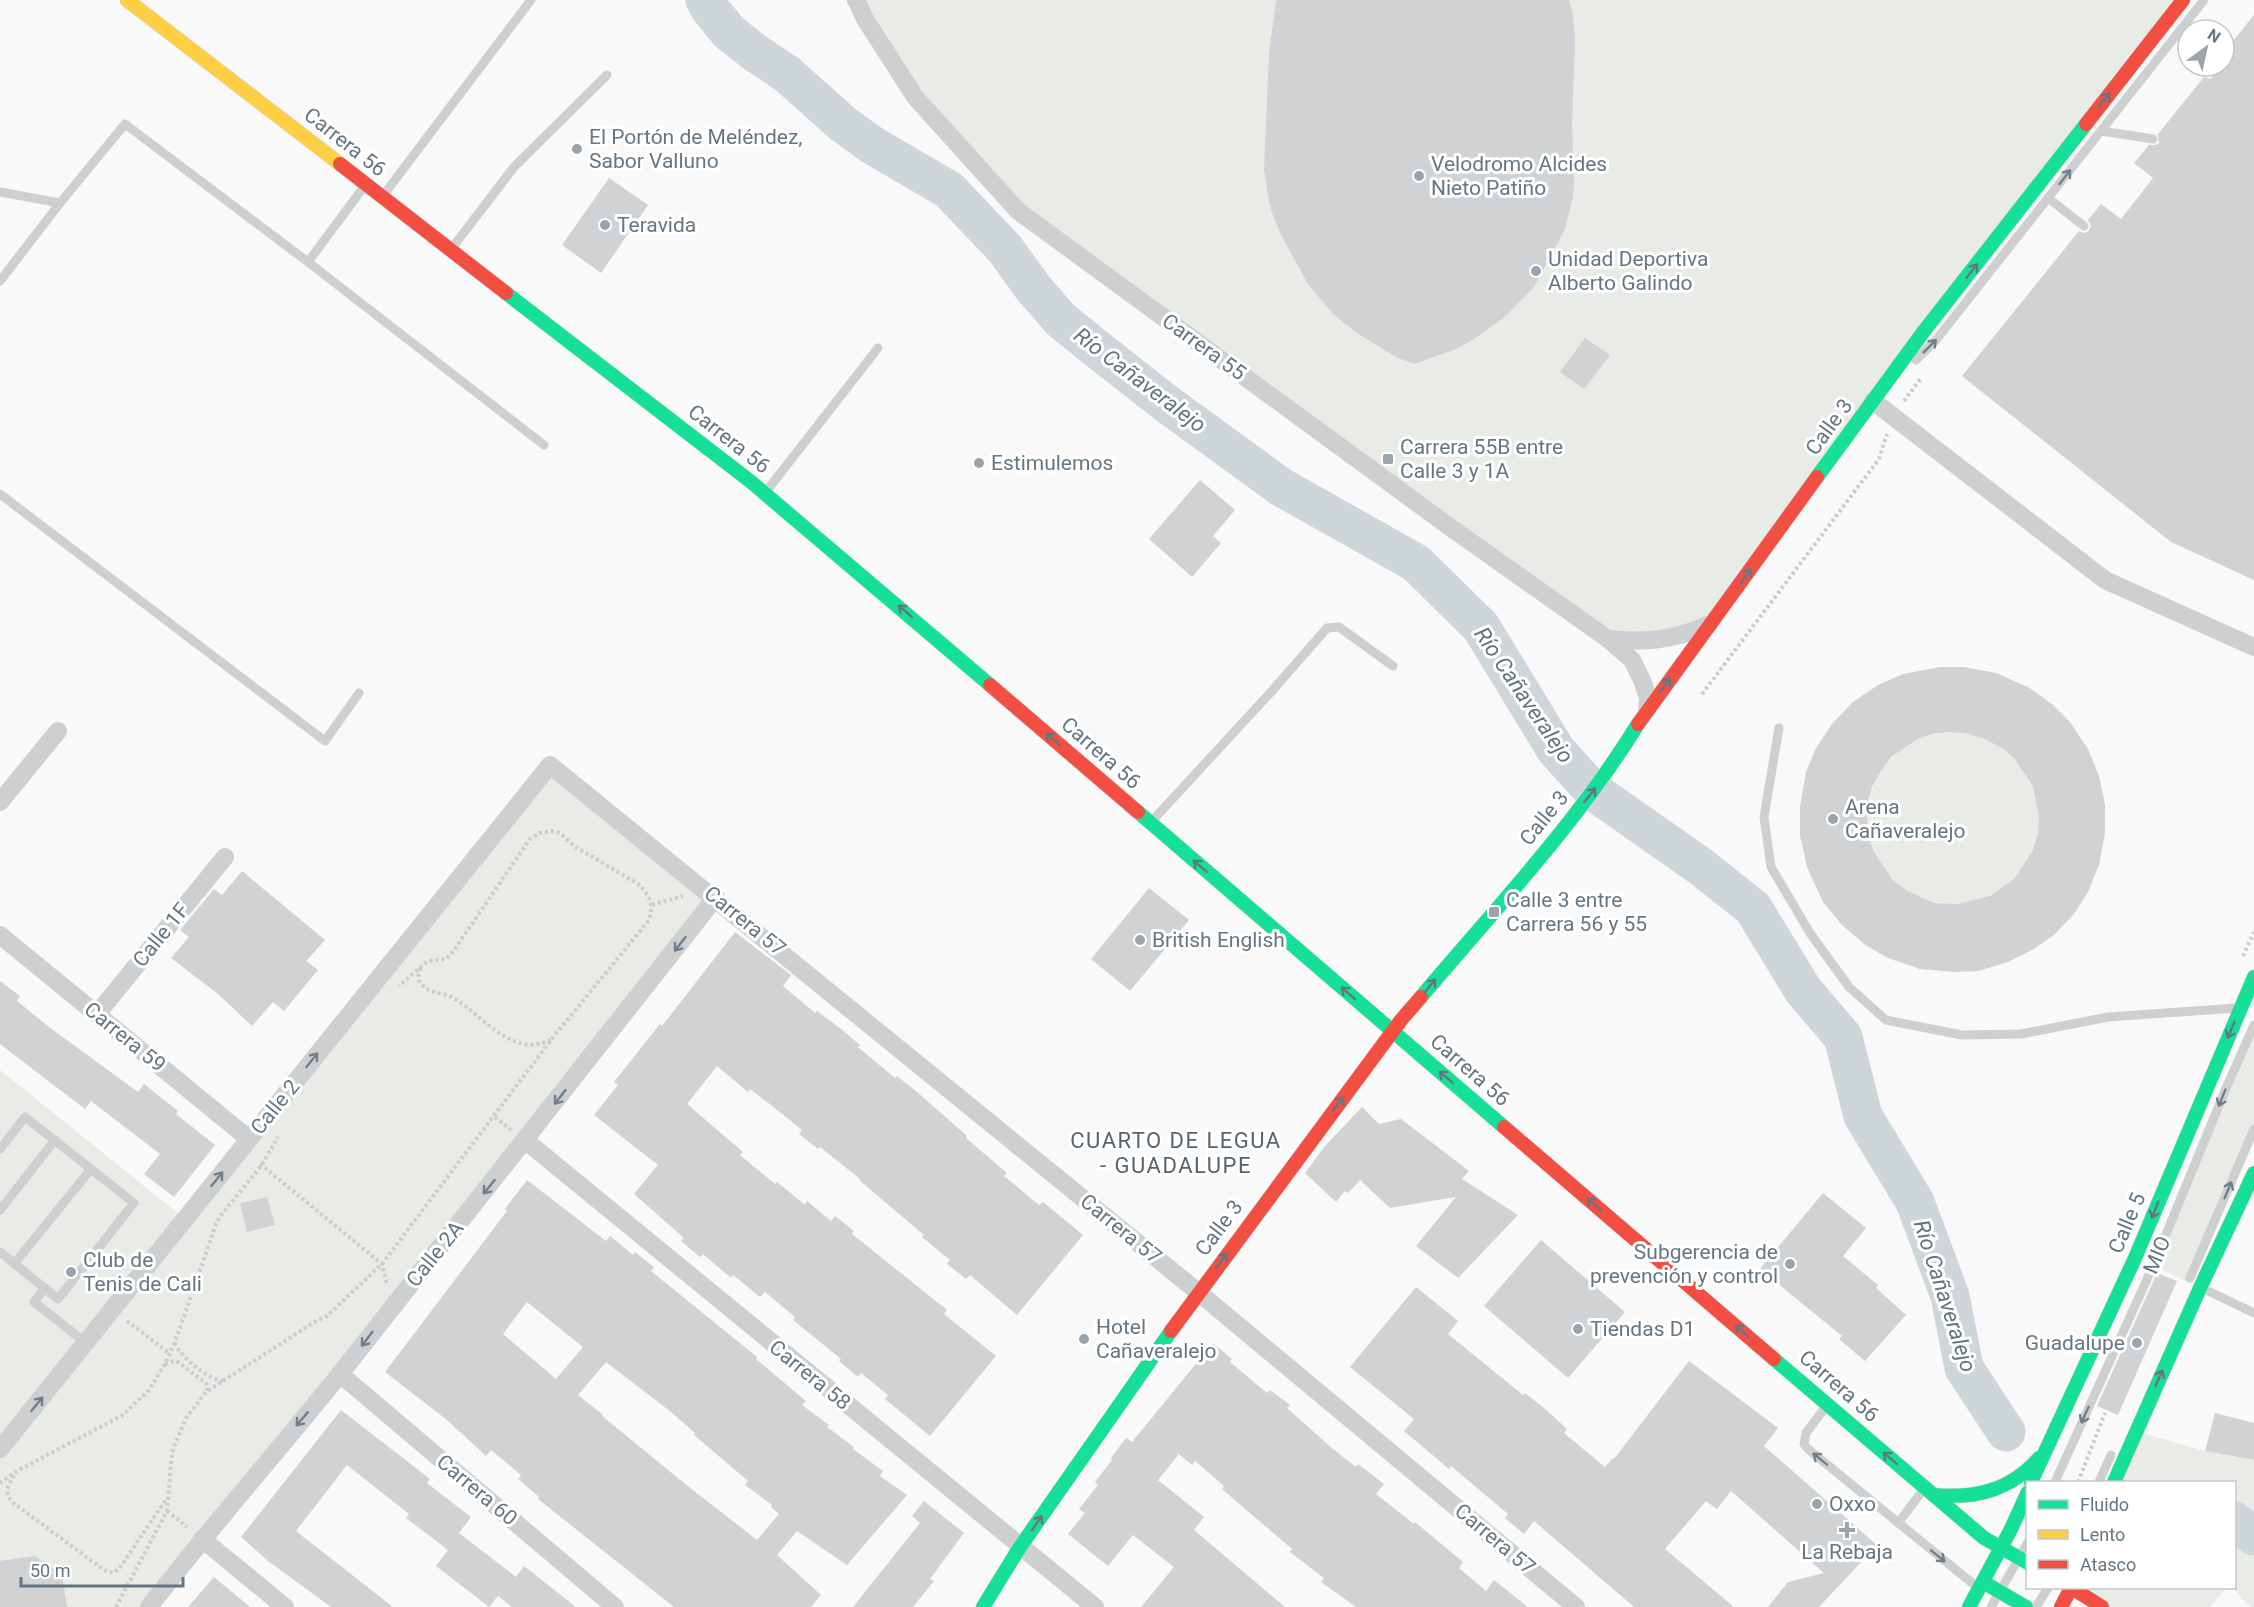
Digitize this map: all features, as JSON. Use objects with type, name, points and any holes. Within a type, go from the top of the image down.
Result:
[{"type":"street","name":"Carrera 56","points":[[127,0],[765,494],[849,563],[1929,1492],[1984,1538],[2023,1561]]},
{"type":"street","name":"Carrera 55","points":[[856,0],[865,19],[915,97],[1018,211],[1454,530],[1608,639],[1632,660],[1648,698],[1647,709]]},
{"type":"street","name":"Calle 3","points":[[983,1607],[1020,1547],[1198,1292],[1393,1031],[1569,822],[1610,769],[1647,709],[1924,331],[2182,0]]},
{"type":"street","points":[[1873,401],[2105,580],[2254,647]]},
{"type":"street","points":[[1608,639],[1634,642],[1661,640],[1687,634],[1711,623]]},
{"type":"street","points":[[0,802],[57,731]]},
{"type":"street","name":"Carrera 57","points":[[550,765],[716,897],[1198,1292],[1576,1607]]},
{"type":"street","name":"Calle 2","points":[[0,1449],[550,765]]},
{"type":"street","name":"Calle 1F","points":[[97,1014],[225,857]]},
{"type":"street","name":"Calle 2A","points":[[150,1607],[202,1539],[340,1374],[526,1141],[716,897]]},
{"type":"street","name":"Carrera 59","points":[[0,935],[249,1139]]},
{"type":"street","name":"Calle 5","points":[[2031,1481],[2136,1258],[2254,977]]},
{"type":"street","name":"Carrera 58","points":[[526,1141],[1095,1607]]},
{"type":"street","points":[[2115,1481],[2200,1287],[2254,1173]]},
{"type":"street","name":"Carrera 60","points":[[340,1374],[615,1607]]},
{"type":"street","points":[[1929,1492],[1967,1498],[2003,1488],[2018,1479],[2032,1466],[2047,1447]]},
{"type":"street","points":[[1969,1607],[2026,1495]]},
{"type":"street","points":[[202,1539],[285,1607]]},
{"type":"street","points":[[1981,1585],[2000,1592],[2026,1607]]},
{"type":"street","points":[[2061,1607],[2071,1589]]},
{"type":"street","points":[[2075,1589],[2102,1607]]},
{"type":"lane","points":[[382,197],[531,0]]},
{"type":"lane","points":[[2194,18],[2204,0]]},
{"type":"lane","points":[[1873,401],[1936,340],[2101,131],[2176,42]]},
{"type":"lane","points":[[451,250],[514,167],[607,75]]},
{"type":"lane","points":[[0,281],[125,124],[544,445]]},
{"type":"lane","points":[[2101,131],[2153,139]]},
{"type":"lane","points":[[308,262],[366,184]]},
{"type":"lane","points":[[0,192],[60,203]]},
{"type":"lane","points":[[2048,198],[2084,226]]},
{"type":"lane","points":[[765,494],[878,348]]},
{"type":"lane","points":[[0,494],[325,741],[359,693]]},
{"type":"lane","points":[[1150,823],[1327,628],[1339,627],[1393,666]]},
{"type":"lane","points":[[1779,728],[1764,817],[1771,867],[1810,933],[1849,987],[1886,1020],[1962,1035],[2021,1034],[2108,1017],[2240,1008]]},
{"type":"lane","name":"MIO","points":[[2055,1481],[2153,1266],[2254,1025]]},
{"type":"lane","points":[[0,1149],[26,1117],[134,1203],[58,1299],[0,1252]]},
{"type":"lane","name":"MIO","points":[[2184,1293],[2254,1129]]},
{"type":"lane","points":[[0,1210],[55,1140]]},
{"type":"lane","points":[[14,1264],[91,1168]]},
{"type":"lane","points":[[2200,1287],[2254,1313]]},
{"type":"lane","points":[[45,1288],[34,1302],[86,1343]]},
{"type":"lane","points":[[1827,1405],[1806,1433],[1804,1444],[1808,1449],[1898,1523],[1981,1585]]},
{"type":"lane","points":[[2099,1481],[2113,1451]]},
{"type":"lane","points":[[1898,1523],[1929,1492]]},
{"type":"lane","points":[[1992,1607],[2023,1561]]},
{"type":"lane","points":[[2036,1607],[2047,1589]]},
{"type":"path","points":[[1702,694],[1879,459],[1893,416],[1925,372]]},
{"type":"path","points":[[206,1392],[327,1316],[382,1264],[552,1040],[649,920],[651,905],[647,892],[638,884],[574,846],[561,833],[551,831],[540,833],[530,838],[452,953],[446,959],[428,961],[394,991]]},
{"type":"path","points":[[420,967],[418,976],[420,983],[428,990],[453,998],[490,1028],[508,1039],[525,1045],[536,1045],[552,1040]]},
{"type":"path","points":[[0,1484],[17,1472],[123,1415],[149,1390],[175,1342],[216,1224],[261,1166],[282,1131]]},
{"type":"path","points":[[249,1139],[261,1166],[382,1264],[388,1292]]},
{"type":"path","points":[[112,1310],[169,1353]]},
{"type":"path","points":[[175,1342],[181,1354],[205,1373],[220,1381],[226,1381]]},
{"type":"path","points":[[116,1607],[166,1511],[170,1495],[172,1452],[186,1418],[208,1388],[206,1383],[177,1362],[165,1364]]},
{"type":"path","points":[[2079,1481],[2106,1410]]},
{"type":"path","points":[[17,1472],[7,1487],[7,1495],[12,1502],[104,1570],[113,1573],[119,1569],[170,1495]]},
{"type":"path","points":[[166,1511],[202,1539]]},
{"type":"shaded area","name":"Unidad Deportiva Alberto Galindo","points":[[856,0],[2183,0],[1711,623],[1608,639],[1018,211],[915,97]]},
{"type":"shaded area","points":[[1953,732],[1986,739],[2014,757],[2032,785],[2039,818],[2032,851],[2014,879],[1986,897],[1953,904],[1920,897],[1892,879],[1874,851],[1867,818],[1874,785],[1892,757],[1920,739]]},
{"type":"shaded area","points":[[550,765],[716,897],[149,1607],[0,1607],[0,1070],[185,1219]]},
{"type":"shaded area","points":[[2254,1025],[2254,1129],[2188,1282],[2153,1266]]},
{"type":"shaded area","points":[[2135,1431],[2205,1451],[2254,1460],[2254,1607],[2250,1607],[2234,1589],[2236,1589],[2236,1481],[2114,1481]]},
{"type":"shaded area","points":[[2074,1589],[2225,1589],[2210,1607],[2102,1607]]},
{"type":"building","name":"Velodromo Alcides Nieto Patiño","points":[[1276,0],[1569,0],[1575,40],[1572,124],[1574,183],[1565,229],[1534,287],[1507,315],[1456,349],[1414,364],[1396,357],[1357,333],[1333,314],[1308,284],[1281,235],[1270,207],[1264,170],[1269,55]]},
{"type":"building","points":[[2254,15],[2254,580],[2171,542],[1962,376],[2079,231],[2084,233],[2089,231],[2091,226],[2088,220],[2101,204],[2121,219],[2153,178],[2134,163],[2149,145],[2159,143],[2158,134],[2203,78],[2236,78],[2236,37]]},
{"type":"building","name":"Teravida","points":[[609,178],[648,205],[601,273],[562,245]]},
{"type":"building","points":[[1585,338],[1610,355],[1584,389],[1560,372]]},
{"type":"building","points":[[1200,480],[1235,510],[1213,536],[1221,543],[1192,577],[1149,539]]},
{"type":"building","name":"Arena Cañaveralejo","points":[[1940,667],[1964,667],[1996,673],[2030,688],[2053,705],[2070,722],[2088,749],[2099,776],[2105,804],[2105,833],[2099,865],[2088,892],[2074,914],[2054,935],[2034,949],[2008,962],[1978,971],[1954,972],[1920,969],[1888,958],[1864,944],[1842,925],[1823,902],[1807,867],[1800,835],[1800,807],[1806,772],[1816,748],[1832,724],[1853,702],[1878,685],[1903,674]],"holes":[[[1965,733],[1985,739],[2014,758],[2033,786],[2039,816],[2038,832],[2033,850],[2015,878],[1990,896],[1958,904],[1936,903],[1906,890],[1892,879],[1874,852],[1868,836],[1867,805],[1872,787],[1891,757],[1916,740],[1932,734]]]},
{"type":"building","points":[[242,871],[325,940],[306,961],[318,970],[284,1011],[273,1002],[252,1026],[218,994],[171,958],[189,937],[180,930],[214,889],[222,895]]},
{"type":"building","name":"British English","points":[[1149,888],[1189,920],[1130,991],[1091,959]]},
{"type":"building","points":[[735,932],[791,975],[783,986],[815,1013],[817,1011],[841,1029],[860,1045],[858,1047],[895,1078],[897,1076],[916,1091],[1007,1173],[1004,1176],[1039,1205],[1043,1202],[1083,1235],[1017,1315],[970,1275],[966,1279],[947,1264],[950,1260],[860,1179],[820,1147],[818,1149],[799,1134],[802,1130],[771,1105],[750,1089],[748,1092],[717,1066],[687,1104],[743,1152],[740,1155],[775,1184],[777,1182],[805,1205],[807,1201],[831,1221],[835,1216],[854,1231],[852,1234],[947,1310],[944,1314],[996,1356],[930,1436],[885,1399],[888,1395],[861,1373],[858,1377],[839,1361],[841,1359],[793,1320],[795,1317],[765,1292],[760,1297],[733,1275],[731,1278],[703,1254],[700,1257],[681,1241],[684,1238],[634,1194],[658,1165],[594,1115],[618,1085],[614,1082],[660,1024],[662,1026]]},
{"type":"building","points":[[0,981],[20,996],[17,1001],[49,1027],[138,1092],[144,1084],[178,1111],[176,1114],[215,1145],[174,1197],[144,1174],[160,1154],[91,1101],[85,1109],[0,1044]]},
{"type":"building","points":[[1362,1107],[1379,1124],[1401,1119],[1469,1171],[1462,1179],[1518,1215],[1458,1278],[1416,1246],[1456,1197],[1390,1208],[1360,1180],[1348,1193],[1345,1191],[1336,1202],[1305,1173],[1325,1146]]},
{"type":"building","points":[[527,1180],[606,1241],[610,1236],[633,1255],[635,1252],[654,1267],[651,1271],[757,1357],[756,1359],[806,1401],[802,1405],[829,1425],[827,1427],[854,1447],[853,1449],[883,1471],[880,1476],[907,1495],[847,1565],[797,1531],[777,1555],[821,1595],[811,1607],[674,1607],[538,1499],[539,1497],[518,1479],[521,1475],[491,1450],[486,1456],[447,1420],[385,1372],[507,1211],[505,1209]],"holes":[[[527,1302],[583,1347],[556,1379],[503,1334]],[[606,1362],[671,1412],[748,1481],[745,1485],[772,1505],[771,1507],[779,1514],[757,1540],[578,1395]]]},
{"type":"building","name":"Subgerencia de prevención y control","points":[[1823,1193],[1866,1228],[1843,1256],[1878,1285],[1876,1288],[1906,1315],[1865,1361],[1839,1339],[1842,1336],[1760,1269]]},
{"type":"building","points":[[267,1197],[275,1225],[247,1232],[240,1203]]},
{"type":"building","points":[[1541,1240],[1625,1312],[1568,1378],[1484,1306]]},
{"type":"building","name":"Guadalupe","points":[[2157,1273],[2177,1281],[2118,1415],[2097,1406]]},
{"type":"building","points":[[1416,1287],[1458,1321],[1448,1334],[1523,1395],[1525,1393],[1544,1408],[1567,1429],[1564,1433],[1605,1467],[1614,1459],[1689,1361],[1778,1428],[1764,1446],[1877,1545],[1819,1607],[1768,1607],[1788,1582],[1824,1573],[1731,1491],[1717,1509],[1706,1501],[1665,1549],[1734,1607],[1634,1607],[1534,1521],[1524,1534],[1505,1518],[1508,1514],[1451,1466],[1449,1469],[1404,1431],[1414,1419],[1350,1367]]},
{"type":"building","points":[[1213,1343],[1232,1359],[1230,1362],[1267,1393],[1270,1390],[1290,1405],[1287,1408],[1333,1449],[1356,1467],[1358,1464],[1384,1484],[1376,1494],[1414,1524],[1415,1522],[1463,1562],[1459,1568],[1486,1591],[1494,1580],[1528,1607],[1356,1607],[1321,1582],[1324,1578],[1290,1552],[1292,1549],[1222,1489],[1224,1486],[1195,1461],[1192,1465],[1179,1454],[1158,1480],[1204,1517],[1194,1530],[1285,1607],[1141,1607],[1174,1567],[1133,1535],[1108,1566],[1068,1534],[1085,1513],[1079,1509],[1098,1485],[1095,1482],[1126,1438],[1132,1442]]},
{"type":"building","points":[[341,1410],[430,1479],[427,1483],[471,1517],[459,1533],[516,1577],[524,1566],[576,1607],[512,1607],[498,1596],[489,1607],[436,1566],[448,1550],[406,1518],[409,1514],[347,1465],[296,1531],[393,1607],[331,1607],[268,1561],[241,1537]]},
{"type":"building","points":[[2215,1413],[2254,1423],[2254,1460],[2205,1451]]},
{"type":"building","points":[[924,1501],[964,1533],[930,1579],[934,1581],[913,1607],[853,1607],[920,1523],[912,1516]]},
{"type":"building","points":[[35,1556],[62,1575],[67,1607],[0,1607],[0,1561]]},
{"type":"building","points":[[214,1577],[250,1607],[188,1607]]},
{"type":"waterway","name":"Río Cañaveralejo","points":[[705,0],[729,32],[787,74],[843,124],[872,145],[949,190],[1005,249],[1034,289],[1061,320],[1102,353],[1167,404],[1281,487],[1416,563],[1481,627],[1556,750],[1593,791],[1700,866],[1753,908],[1803,990],[1843,1037],[1863,1116],[1915,1202],[1950,1296],[1964,1368],[2006,1432]]},
{"type":"waterway","name":"Río Cañaveralejo","points":[[2236,1522],[2254,1536]]},
{"type":"traffic: fast","points":[[1817,477],[1924,331],[2086,124]]},
{"type":"traffic: fast","points":[[506,293],[750,481],[990,685]]},
{"type":"traffic: fast","points":[[1421,997],[1507,898],[1562,830],[1589,796],[1638,724]]},
{"type":"traffic: fast","points":[[1138,812],[1504,1127]]},
{"type":"traffic: fast","points":[[2031,1481],[2135,1258],[2254,977]]},
{"type":"traffic: fast","points":[[2114,1481],[2254,1173]]},
{"type":"traffic: fast","points":[[983,1607],[1020,1547],[1171,1331]]},
{"type":"traffic: fast","points":[[1774,1359],[1984,1538],[2026,1562]]},
{"type":"traffic: fast","points":[[1934,1495],[1964,1495],[1992,1490],[2017,1478],[2039,1458]]},
{"type":"traffic: fast","points":[[1969,1607],[2026,1496]]},
{"type":"traffic: fast","points":[[1983,1582],[2026,1607]]},
{"type":"traffic: slow","points":[[127,0],[340,164]]},
{"type":"traffic: jam","points":[[2086,124],[2183,0]]},
{"type":"traffic: jam","points":[[340,164],[506,293]]},
{"type":"traffic: jam","points":[[1638,724],[1817,477]]},
{"type":"traffic: jam","points":[[990,685],[1138,812]]},
{"type":"traffic: jam","points":[[1171,1331],[1401,1020],[1421,997]]},
{"type":"traffic: jam","points":[[1504,1127],[1774,1359]]},
{"type":"traffic: jam","points":[[2061,1607],[2070,1589]]},
{"type":"traffic: jam","points":[[2074,1589],[2102,1607]]},
{"type":"place","name":"El Portón de Meléndez, Sabor Valluno","points":[[577,149]]},
{"type":"place","name":"Velodromo Alcides Nieto Patiño","points":[[1419,176]]},
{"type":"place","name":"Teravida","points":[[605,225]]},
{"type":"place","name":"Unidad Deportiva Alberto Galindo","points":[[1536,271]]},
{"type":"place","name":"Carrera 55B entre Calle 3 y 1A","points":[[1388,459]]},
{"type":"place","name":"Estimulemos","points":[[979,463]]},
{"type":"place","name":"Arena Cañaveralejo","points":[[1833,819]]},
{"type":"place","name":"Calle 3 entre Carrera 56 y 55","points":[[1494,912]]},
{"type":"place","name":"British English","points":[[1140,940]]},
{"type":"place","name":"Subgerencia de prevención y control","points":[[1790,1264]]},
{"type":"place","name":"Club de Tenis de Cali","points":[[71,1272]]},
{"type":"place","name":"Tiendas D1","points":[[1578,1329]]},
{"type":"place","name":"Hotel Cañaveralejo","points":[[1084,1339]]},
{"type":"place","name":"Guadalupe","points":[[2137,1343]]},
{"type":"place","name":"Oxxo","points":[[1817,1504]]},
{"type":"place","name":"La Rebaja","points":[[1847,1530]]},
{"type":"district","name":"CUARTO DE LEGUA - GUADALUPE","points":[[1176,1152]]}]
